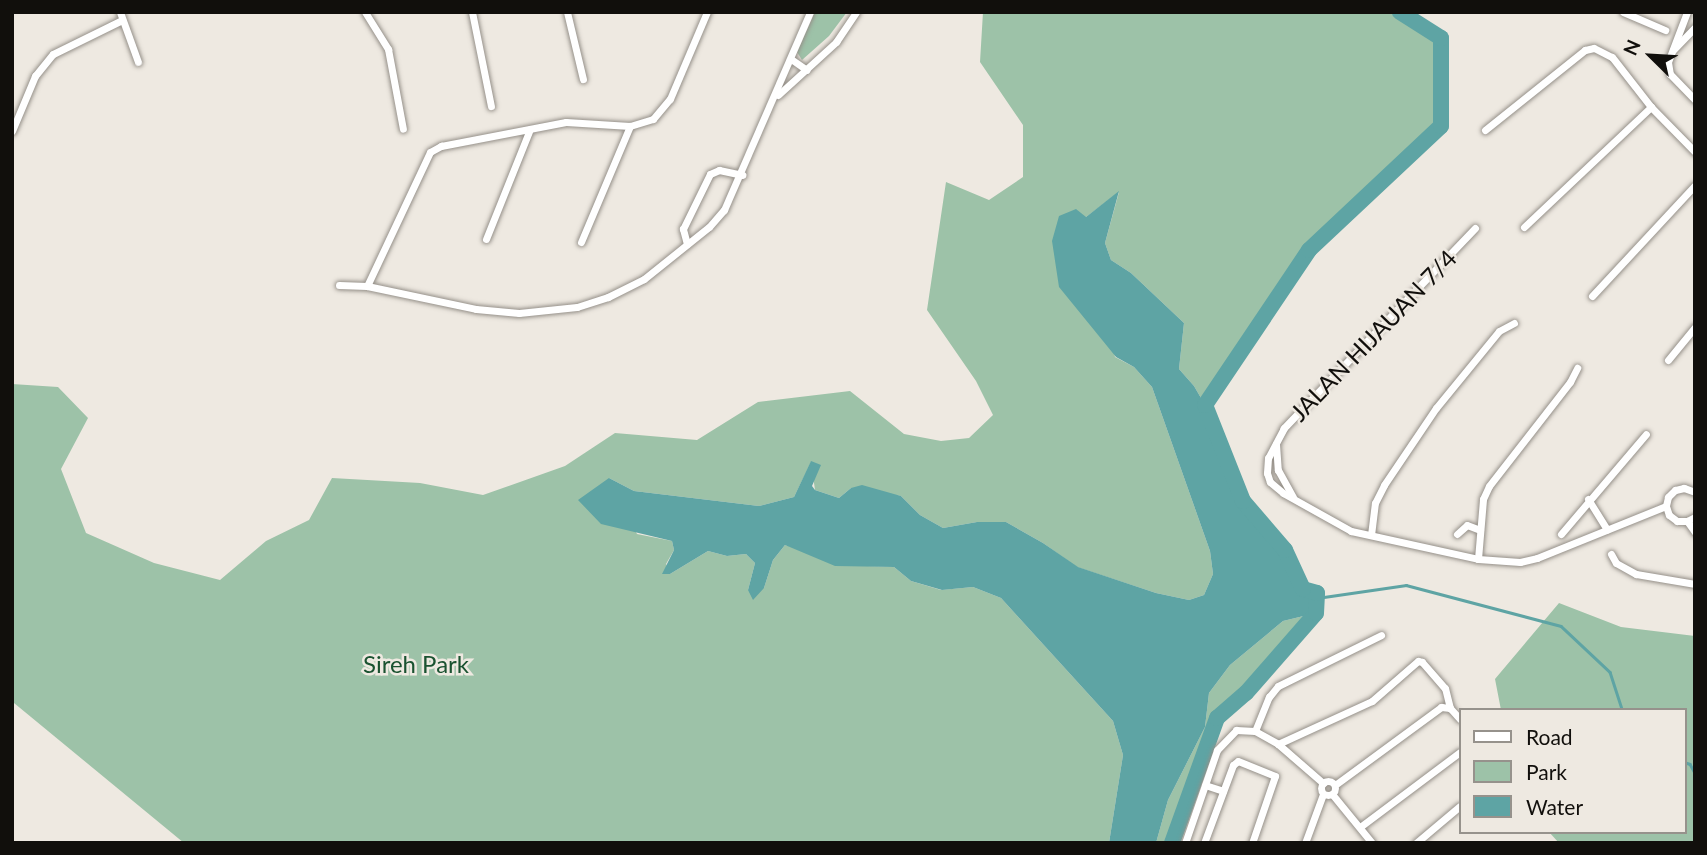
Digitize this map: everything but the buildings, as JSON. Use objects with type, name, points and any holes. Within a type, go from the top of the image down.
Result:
[{"type":"street","points":[[365,12],[388,49],[403,129]]},
{"type":"street","points":[[472,12],[491,106]]},
{"type":"street","points":[[567,12],[583,79]]},
{"type":"street","points":[[367,286],[420,169],[435,148],[530,128],[576,122],[630,126],[648,122],[663,110],[707,12]]},
{"type":"street","points":[[339,285],[367,286],[475,309],[543,312],[577,307],[627,288],[661,267],[709,228],[724,210],[776,96],[810,12]]},
{"type":"street","points":[[776,96],[841,36],[856,12]]},
{"type":"street","points":[[1623,12],[1665,30]]},
{"type":"street","points":[[1687,12],[1670,53],[1670,74],[1695,100]]},
{"type":"street","points":[[12,131],[35,76],[53,54],[121,16],[138,62]]},
{"type":"street","points":[[1670,53],[1695,27]]},
{"type":"street","points":[[1485,130],[1585,50],[1600,49],[1612,57],[1651,107],[1695,152]]},
{"type":"street","points":[[791,59],[807,70]]},
{"type":"street","points":[[1524,227],[1651,107]]},
{"type":"street","points":[[581,242],[630,126]]},
{"type":"street","points":[[486,239],[530,128]]},
{"type":"street","points":[[687,244],[683,229],[710,174],[719,170],[742,174]]},
{"type":"street","points":[[1592,296],[1695,185]]},
{"type":"street","name":"JALAN HIJAUAN 7/4","points":[[1371,535],[1340,526],[1293,498],[1270,482],[1267,465],[1284,428],[1475,228]]},
{"type":"street","points":[[1514,323],[1499,331],[1436,408],[1375,503],[1371,535],[1478,559],[1520,562],[1537,558],[1666,506]]},
{"type":"street","points":[[1668,360],[1695,327]]},
{"type":"street","points":[[1478,559],[1483,499],[1489,486],[1570,382],[1577,368]]},
{"type":"street","points":[[1561,534],[1646,434]]},
{"type":"street","points":[[1695,492],[1684,488],[1675,490],[1668,497],[1666,506],[1673,519],[1691,519],[1695,532]]},
{"type":"street","points":[[1588,499],[1607,529]]},
{"type":"street","points":[[1457,534],[1467,524],[1480,530]]},
{"type":"street","points":[[1611,554],[1616,563],[1636,574],[1695,584]]},
{"type":"street","points":[[1255,731],[1269,697],[1278,686],[1381,635]]},
{"type":"street","points":[[1278,744],[1372,701],[1418,662],[1422,662],[1446,688],[1450,708],[1458,717]]},
{"type":"street","points":[[1332,794],[1335,785],[1441,707],[1450,708]]},
{"type":"street","points":[[1185,843],[1217,750],[1225,738],[1236,730],[1255,731],[1278,744],[1323,783],[1331,782],[1335,785]]},
{"type":"street","points":[[1360,827],[1458,754]]},
{"type":"street","points":[[1204,843],[1233,765],[1237,761],[1275,776],[1252,843]]},
{"type":"street","points":[[1305,843],[1323,793],[1323,783]]},
{"type":"street","points":[[1205,785],[1223,791]]},
{"type":"street","points":[[1323,793],[1332,794],[1372,843]]},
{"type":"street","points":[[1416,843],[1458,808]]},
{"type":"green space","points":[[815,12],[847,12],[829,36],[802,60],[797,52]]},
{"type":"green space","name":"Sireh Park","points":[[983,12],[1400,12],[1441,38],[1441,126],[1309,250],[1205,405],[1194,386],[1179,369],[1184,323],[1131,273],[1111,260],[1105,243],[1119,192],[1086,217],[1115,357],[1134,367],[1152,387],[1210,551],[1213,574],[1204,595],[1189,600],[1156,593],[1077,567],[1006,522],[977,522],[943,528],[920,515],[901,496],[851,488],[839,498],[815,490],[811,462],[794,497],[759,506],[634,491],[609,478],[637,534],[672,541],[674,550],[666,564],[670,574],[708,551],[727,556],[746,554],[755,563],[748,590],[764,588],[773,560],[785,545],[867,566],[894,567],[911,581],[941,590],[973,587],[1001,598],[1113,721],[1123,755],[1109,843],[184,843],[14,703],[12,384],[58,387],[88,418],[61,469],[86,533],[154,563],[220,580],[266,541],[309,520],[332,478],[420,483],[483,495],[565,466],[615,433],[697,440],[758,402],[850,391],[904,434],[941,441],[969,438],[993,415],[976,381],[927,310],[946,182],[989,200],[1023,177],[1023,125],[980,62]]},
{"type":"green space","points":[[1559,603],[1621,627],[1695,636],[1695,843],[1559,843],[1551,834],[1686,834],[1686,708],[1501,708],[1495,679]]},
{"type":"green space","points":[[1316,613],[1246,693],[1217,718],[1172,843],[1156,843],[1168,800],[1205,727],[1209,693],[1230,665],[1283,621]]},
{"type":"water","points":[[1119,191],[1105,243],[1111,260],[1131,273],[1184,323],[1179,369],[1194,386],[1205,405],[1243,501],[1285,550],[1303,589],[1317,593],[1316,613],[1283,621],[1230,665],[1209,693],[1205,727],[1168,800],[1156,843],[1109,843],[1123,755],[1113,721],[1001,598],[973,587],[942,590],[911,581],[894,567],[835,566],[785,545],[773,560],[764,588],[753,600],[748,590],[755,563],[746,554],[727,556],[708,551],[670,574],[662,574],[674,550],[672,541],[601,524],[578,500],[609,478],[634,491],[759,506],[794,497],[811,461],[821,465],[812,486],[815,490],[839,498],[851,488],[862,485],[901,496],[920,515],[943,528],[977,522],[1006,522],[1078,567],[1156,593],[1189,600],[1204,595],[1213,574],[1210,551],[1152,387],[1134,367],[1116,357],[1059,287],[1052,241],[1059,216],[1076,209],[1086,217]]},
{"type":"waterway","points":[[1172,843],[1217,718],[1246,693],[1316,613],[1317,593],[1303,589],[1285,550],[1243,501],[1205,405],[1309,250],[1441,126],[1441,38],[1400,12]]},
{"type":"waterway","points":[[1317,598],[1406,585],[1561,626],[1610,672],[1621,708]]},
{"type":"waterway","points":[[1686,763],[1690,764],[1695,773]]}]
